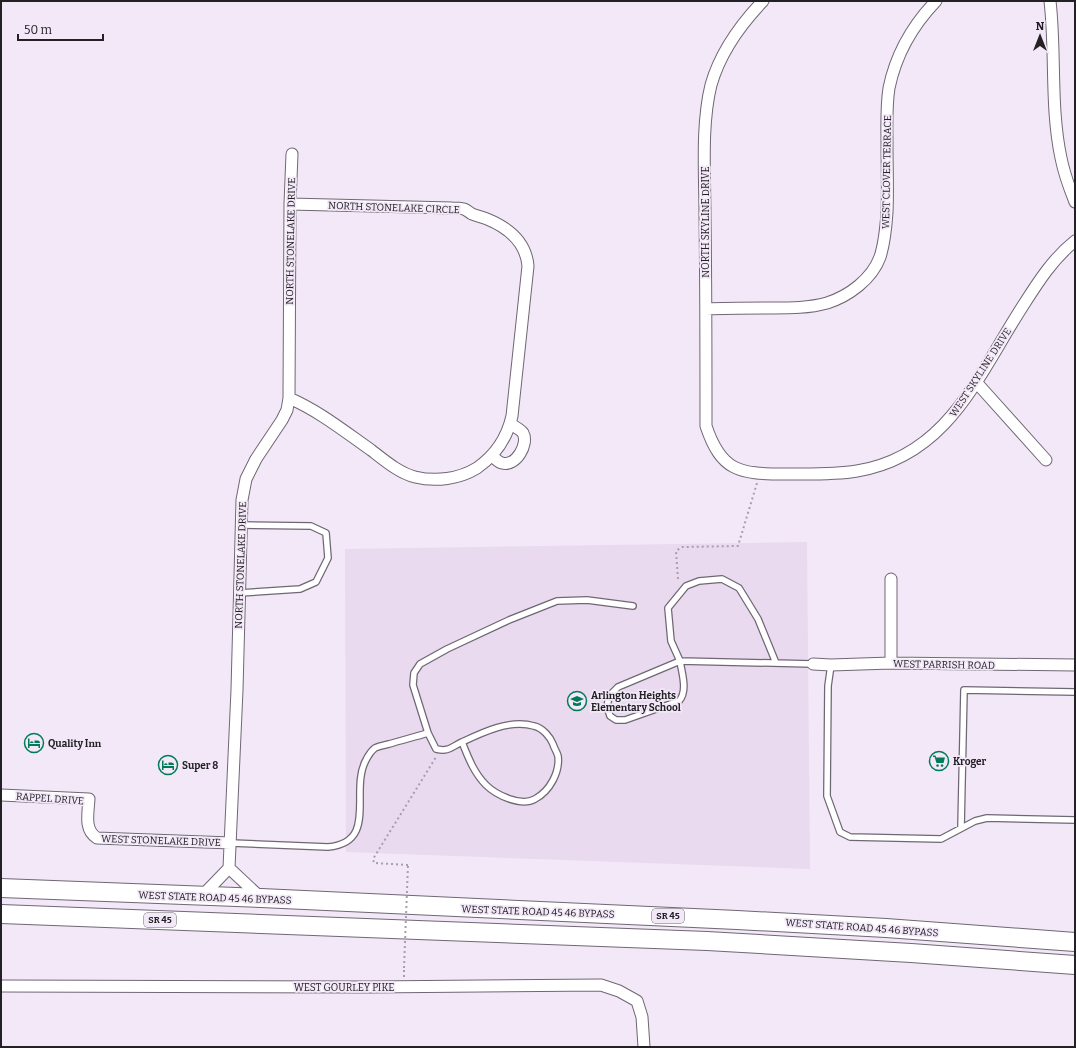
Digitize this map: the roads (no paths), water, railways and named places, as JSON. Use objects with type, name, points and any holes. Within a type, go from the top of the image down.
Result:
[{"type":"highway","name":"WEST STATE ROAD 45 46 BYPASS","points":[[1,888],[597,913],[864,927],[1075,942]]},
{"type":"highway","points":[[47,916],[60,901],[82,891]]},
{"type":"highway","points":[[561,935],[586,924],[597,913]]},
{"type":"highway","name":"SR 45","points":[[1,914],[714,941],[1075,965]]},
{"type":"street","name":"NORTH SKYLINE DRIVE","points":[[720,457],[711,443],[706,426],[705,157],[707,107],[711,84],[729,45],[739,29],[763,1]]},
{"type":"street","name":"WEST CLOVER TERRACE","points":[[706,308],[790,308],[827,303],[854,290],[864,281],[873,269],[880,258],[886,228],[888,181],[887,104],[893,72],[897,58],[914,27],[936,1]]},
{"type":"street","points":[[1050,1],[1056,122],[1061,158],[1068,186],[1075,202]]},
{"type":"street","name":"NORTH STONELAKE DRIVE","points":[[229,868],[232,842],[238,690],[240,525],[242,500],[246,479],[256,459],[287,410],[292,154]]},
{"type":"street","name":"NORTH STONELAKE CIRCLE","points":[[288,398],[305,405],[326,418],[394,467],[415,477],[437,480],[452,478],[470,472],[482,465],[492,456],[502,443],[510,424],[528,276],[527,257],[518,239],[495,223],[472,214],[464,209],[290,204]]},
{"type":"street","name":"WEST SKYLINE DRIVE","points":[[720,457],[731,466],[739,470],[760,474],[831,473],[871,468],[899,458],[920,446],[941,429],[960,406],[1033,290],[1062,252],[1075,241]]},
{"type":"street","points":[[976,382],[1046,460]]},
{"type":"street","points":[[492,456],[501,463],[507,464],[515,461],[524,446],[525,440],[522,432],[510,424]]},
{"type":"street","points":[[891,578],[891,663]]},
{"type":"street","name":"WEST PARRISH ROAD","points":[[813,664],[831,665],[891,663],[1075,665]]},
{"type":"street","name":"RAPPEL DRIVE","points":[[1,795],[89,800],[88,824],[92,835]]},
{"type":"street","name":"WEST STONELAKE DRIVE","points":[[92,835],[97,838],[104,839],[232,842]]},
{"type":"street","points":[[202,896],[229,868],[261,898]]},
{"type":"street","name":"WEST GOURLEY PIKE","points":[[1,986],[369,987],[601,985],[619,991],[637,1001],[642,1017],[644,1047]]},
{"type":"lane","points":[[239,593],[300,589],[316,582],[328,558],[326,533],[311,526],[240,525]]},
{"type":"lane","points":[[776,663],[758,619],[739,588],[722,580],[699,581],[686,586],[668,608],[671,641],[680,661],[684,690],[683,697],[679,701],[625,720],[616,720],[610,716],[607,707],[609,696],[618,687],[680,661],[813,664]]},
{"type":"lane","points":[[462,742],[470,762],[486,785],[504,797],[516,802],[534,800],[547,790],[556,775],[558,755],[549,736],[535,726],[513,724],[486,732],[462,742],[446,751],[436,749],[428,734],[413,685],[414,674],[420,664],[447,649],[502,623],[557,600],[587,600],[633,606]]},
{"type":"lane","points":[[831,665],[828,686],[827,796],[840,832],[850,837],[941,839],[975,821],[987,818],[1075,820]]},
{"type":"lane","points":[[961,828],[964,690],[1075,692]]},
{"type":"lane","points":[[232,842],[328,847],[339,846],[347,842],[354,836],[358,826],[361,776],[363,764],[369,754],[375,748],[428,734]]},
{"type":"place","name":"Arlington Heights Elementary School","points":[[577,701]]},
{"type":"place","name":"Quality Inn","points":[[34,743]]},
{"type":"place","name":"Kroger","points":[[939,761]]},
{"type":"place","name":"Super 8","points":[[168,765]]}]
